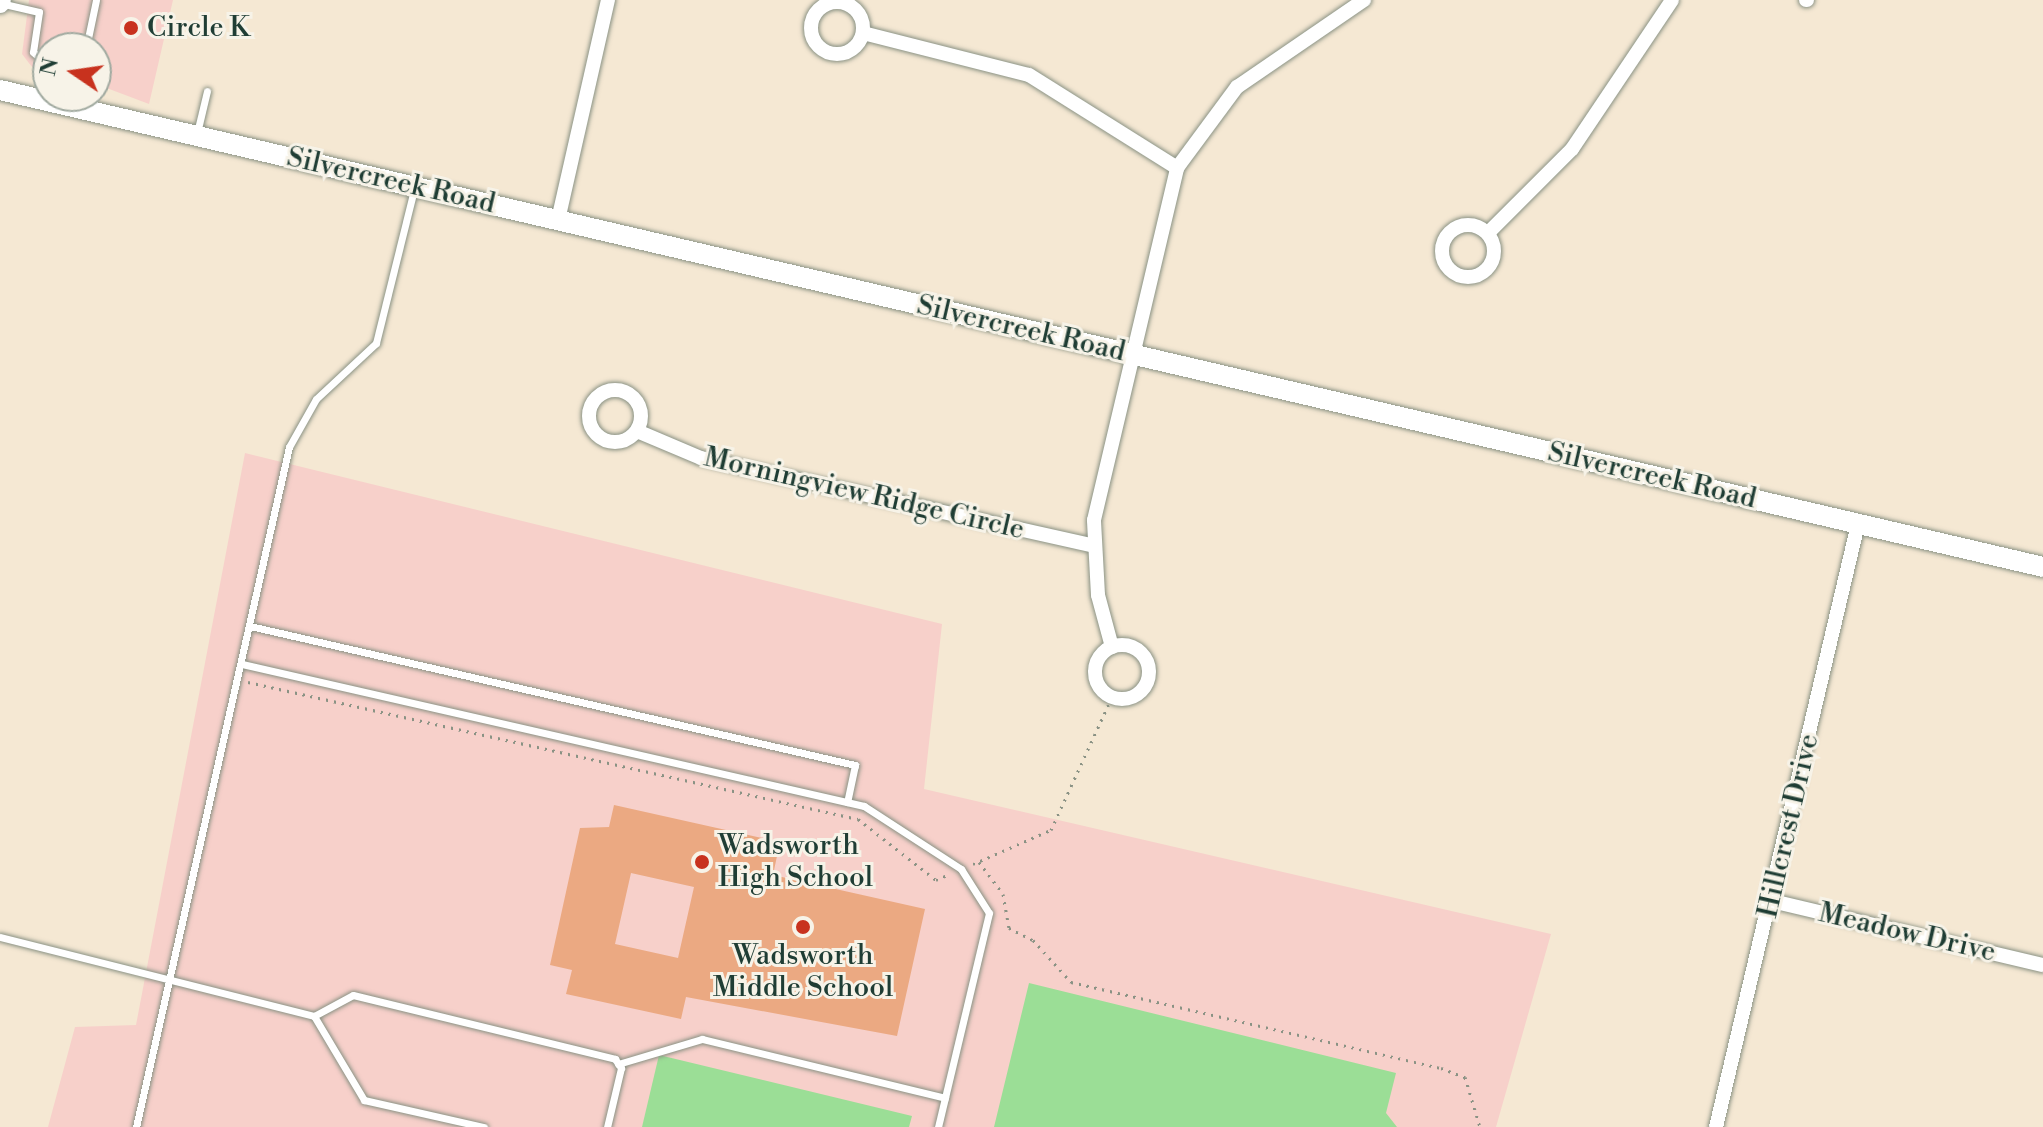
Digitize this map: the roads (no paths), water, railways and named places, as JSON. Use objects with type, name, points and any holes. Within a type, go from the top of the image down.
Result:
[{"type":"street","points":[[558,220],[608,0]]},
{"type":"street","points":[[1112,647],[1094,546],[1132,355],[1177,168],[1237,87],[1364,0]]},
{"type":"street","points":[[1488,233],[1572,149],[1672,0]]},
{"type":"street","points":[[863,33],[1029,75],[1177,168]]},
{"type":"street","name":"Silvercreek Road","points":[[0,90],[32,95]]},
{"type":"street","name":"Silvercreek Road","points":[[111,112],[197,136],[2043,567]]},
{"type":"street","name":"Morningview Ridge Circle","points":[[637,431],[701,458],[1094,546]]},
{"type":"street","name":"Hillcrest Drive","points":[[1716,1127],[1772,901],[1858,524]]},
{"type":"street","name":"Meadow Drive","points":[[1772,901],[2043,965]]},
{"type":"lane","points":[[36,32],[42,0]]},
{"type":"lane","points":[[89,32],[96,0]]},
{"type":"lane","points":[[0,2],[39,12]]},
{"type":"lane","points":[[197,136],[207,91]]},
{"type":"lane","points":[[136,1127],[289,447],[316,399],[376,343],[415,187]]},
{"type":"lane","points":[[250,626],[855,765],[847,802]]},
{"type":"lane","points":[[242,664],[847,802],[961,869],[989,913],[938,1127]]},
{"type":"lane","points":[[0,937],[314,1016],[353,995],[618,1064],[702,1039],[945,1098]]},
{"type":"lane","points":[[314,1016],[364,1100],[484,1127]]},
{"type":"lane","points":[[607,1127],[618,1064]]},
{"type":"place","name":"Circle K","points":[[131,28]]},
{"type":"place","name":"Wadsworth High School","points":[[702,862]]},
{"type":"place","name":"Wadsworth Middle School","points":[[803,927]]}]
